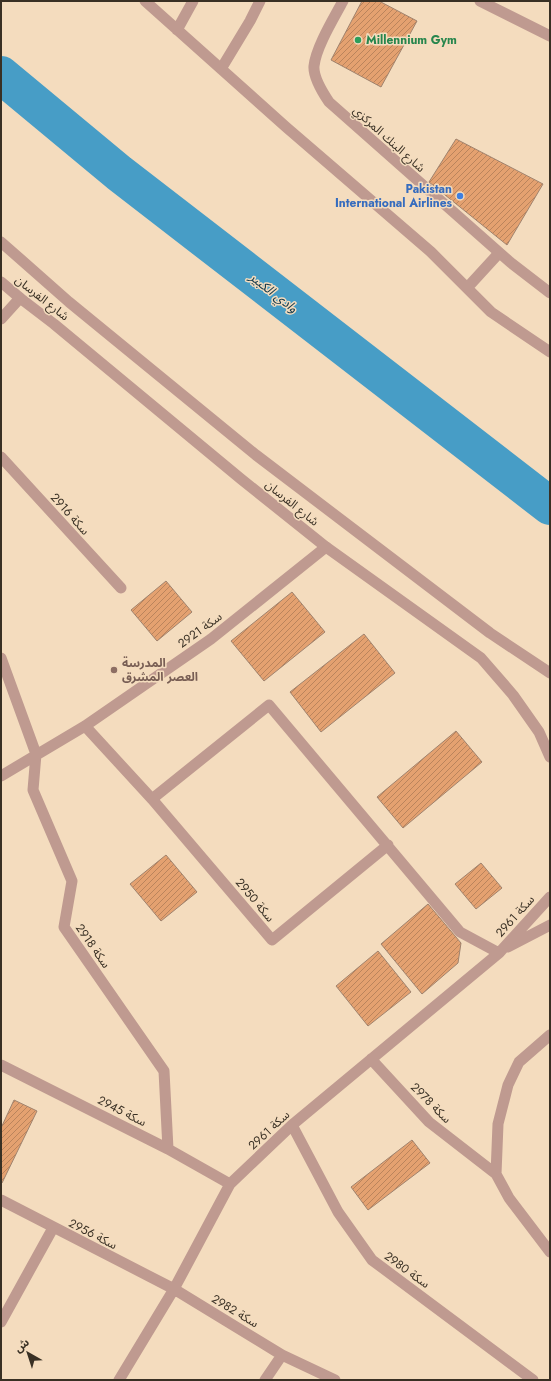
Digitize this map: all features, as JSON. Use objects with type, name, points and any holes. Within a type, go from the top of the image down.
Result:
[{"type":"street","points":[[145,1],[292,132],[431,252],[491,312],[550,352]]},
{"type":"street","points":[[177,30],[193,1]]},
{"type":"street","points":[[221,69],[250,21],[260,1]]},
{"type":"street","name":"شارع البنك المركزي","points":[[343,1],[319,49],[314,67],[319,86],[329,102],[499,253],[550,293]]},
{"type":"street","points":[[480,1],[550,36]]},
{"type":"street","name":"شارع الفرسان","points":[[1,242],[70,302],[256,456],[490,633],[550,673]]},
{"type":"street","points":[[468,288],[499,253]]},
{"type":"street","name":"شارع الفرسان","points":[[1,282],[326,547],[481,658],[513,695],[539,732],[550,756]]},
{"type":"street","points":[[1,319],[20,298]]},
{"type":"street","name":"سكة 2916","points":[[1,457],[121,588]]},
{"type":"street","name":"سكة 2921","points":[[1,776],[85,726],[211,639],[326,547]]},
{"type":"street","name":"سكة 2918","points":[[1,658],[36,754],[33,790],[72,881],[64,927],[164,1071],[168,1149]]},
{"type":"street","points":[[152,799],[269,705],[460,932],[499,953]]},
{"type":"street","name":"سكة 2950","points":[[85,726],[152,799],[272,940],[388,846]]},
{"type":"street","name":"سكة 2961","points":[[119,1380],[174,1289],[230,1184],[292,1125],[499,953],[550,897]]},
{"type":"street","name":"سكة 2961","points":[[499,953],[550,924]]},
{"type":"street","points":[[496,1174],[498,1124],[508,1085],[519,1062],[550,1035]]},
{"type":"street","name":"سكة 2978","points":[[371,1059],[429,1122],[496,1174],[509,1198],[550,1252]]},
{"type":"street","name":"سكة 2945","points":[[1,1065],[168,1149],[230,1184]]},
{"type":"street","name":"سكة 2980","points":[[292,1125],[338,1212],[372,1260],[530,1379]]},
{"type":"street","name":"سكة 2956","points":[[1,1200],[174,1289]]},
{"type":"street","points":[[1,1322],[53,1228]]},
{"type":"street","name":"سكة 2982","points":[[174,1289],[282,1355],[335,1380]]},
{"type":"street","points":[[265,1380],[282,1355]]},
{"type":"building","points":[[362,1],[379,1],[417,21],[381,87],[331,60]]},
{"type":"building","points":[[456,139],[543,184],[507,245],[429,182]]},
{"type":"building","points":[[166,581],[192,612],[157,641],[131,610]]},
{"type":"building","points":[[292,592],[325,632],[264,681],[231,641]]},
{"type":"building","points":[[364,634],[395,673],[321,732],[290,692]]},
{"type":"building","points":[[456,731],[482,762],[403,828],[377,797]]},
{"type":"building","points":[[166,855],[197,892],[161,921],[130,884]]},
{"type":"building","points":[[481,863],[502,888],[476,909],[455,884]]},
{"type":"building","points":[[428,904],[461,943],[458,963],[422,994],[381,944]]},
{"type":"building","points":[[378,951],[411,992],[368,1026],[336,986]]},
{"type":"building","points":[[14,1100],[37,1111],[2,1183],[1,1128]]},
{"type":"building","points":[[412,1140],[430,1163],[368,1210],[351,1187]]},
{"type":"waterway","name":"وادي الكبير","points":[[1,75],[119,173],[550,506]]},
{"type":"place","name":"Millennium Gym","points":[[358,40]]},
{"type":"place","name":"Pakistan International Airlines","points":[[460,196]]},
{"type":"place","name":"المدرسة العصر المشرق","points":[[114,670]]}]
